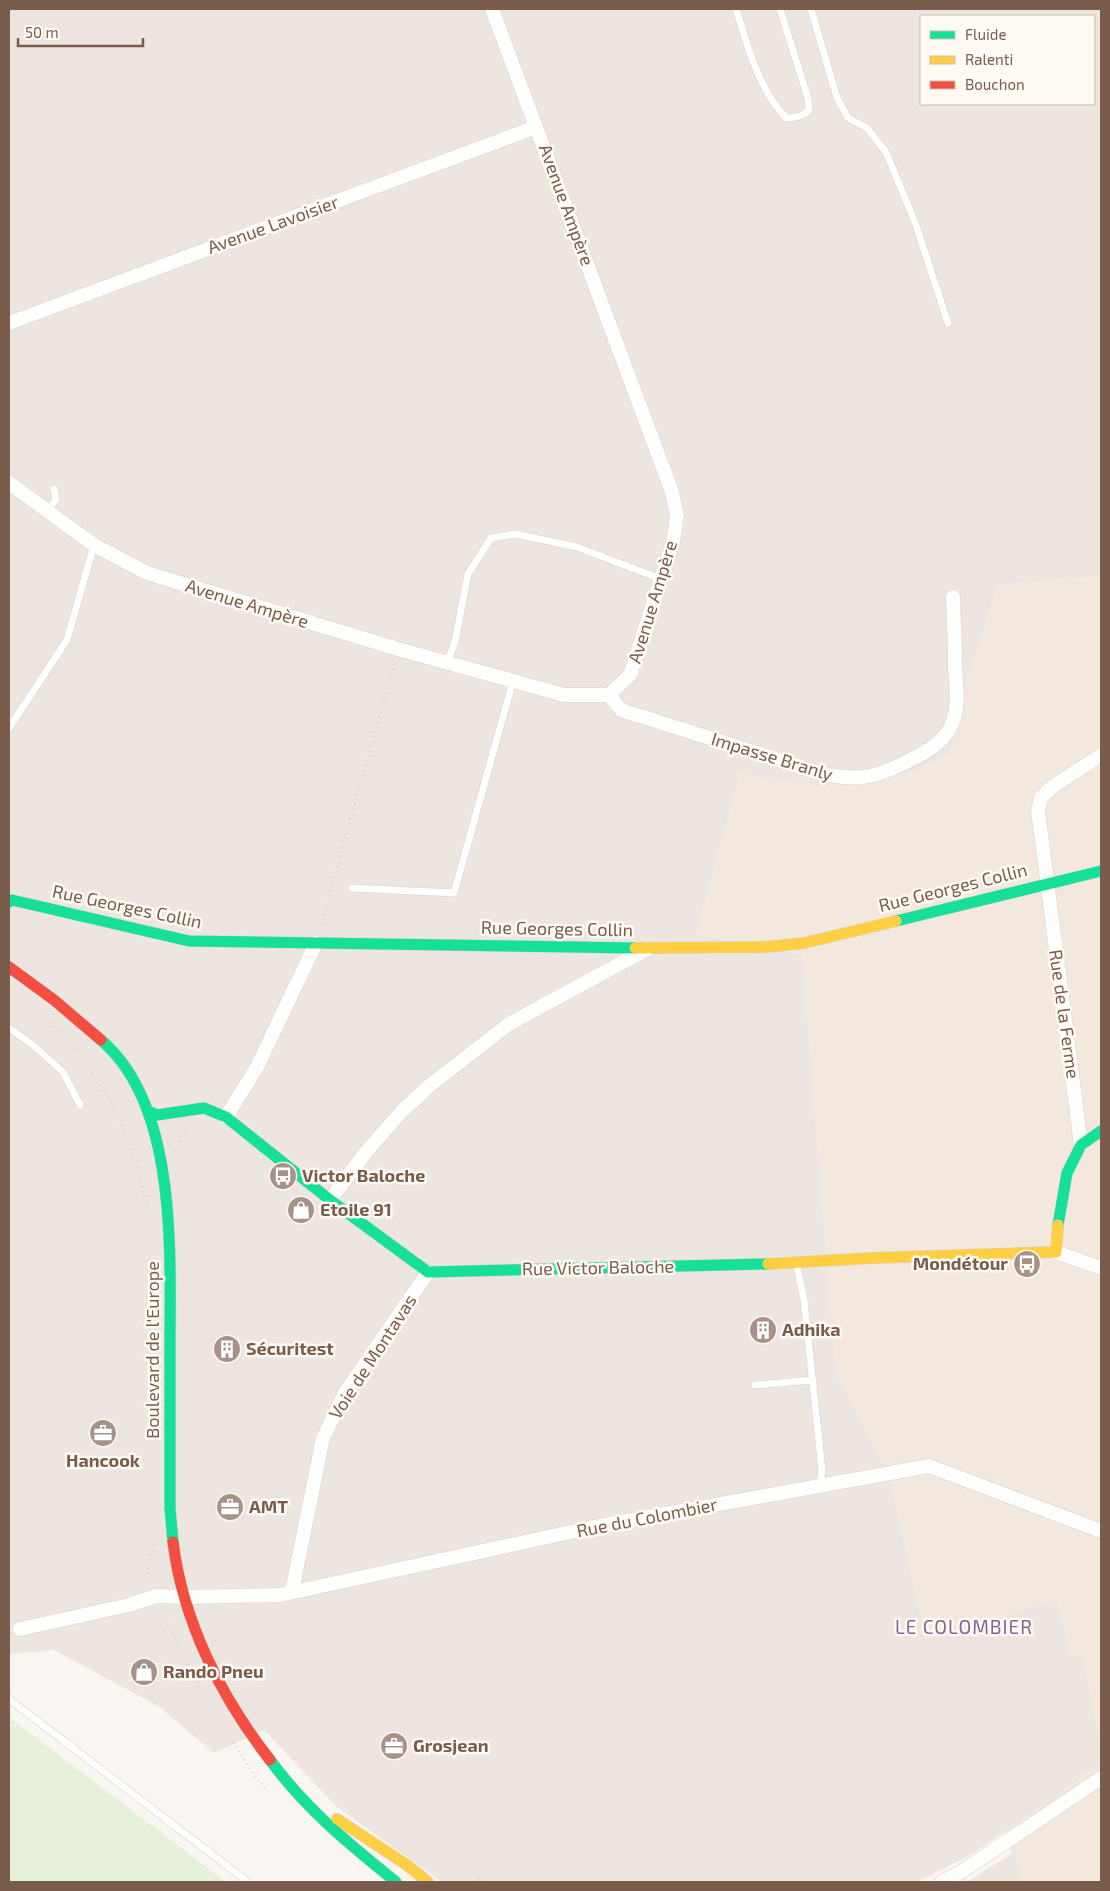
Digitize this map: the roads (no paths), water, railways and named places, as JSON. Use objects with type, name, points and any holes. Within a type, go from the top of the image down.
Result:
[{"type":"street","name":"Avenue Ampère","points":[[9,483],[94,545],[146,573],[398,649],[564,695],[609,695],[630,675],[673,542],[677,516],[672,492],[492,9]]},
{"type":"street","name":"Avenue Lavoisier","points":[[9,323],[536,127]]},
{"type":"street","name":"Impasse Branly","points":[[609,695],[621,710],[820,773],[845,779],[870,777],[922,755],[938,742],[951,726],[957,704],[953,597]]},
{"type":"street","name":"Rue de la Ferme","points":[[1082,1145],[1038,810],[1041,798],[1052,787],[1101,755]]},
{"type":"street","name":"Rue Georges Collin","points":[[9,902],[12,900],[189,941],[648,948],[766,947],[804,943],[1101,871]]},
{"type":"street","points":[[226,1117],[256,1067],[316,943]]},
{"type":"street","points":[[330,1200],[366,1152],[396,1118],[429,1086],[509,1024],[648,948]]},
{"type":"street","name":"Boulevard de l'Europe","points":[[9,967],[54,1000],[106,1044],[132,1076],[148,1111],[156,1140],[170,1237],[170,1508],[173,1547],[184,1597],[202,1651],[227,1698],[252,1735],[300,1797],[341,1836],[396,1882]]},
{"type":"street","points":[[148,1111],[158,1115],[204,1108],[226,1117],[330,1200],[428,1272]]},
{"type":"street","points":[[1056,1252],[1059,1216],[1067,1173],[1082,1145],[1101,1131]]},
{"type":"street","name":"Rue Victor Baloche","points":[[428,1272],[726,1266],[1056,1252],[1101,1268]]},
{"type":"street","name":"Voie de Montavas","points":[[292,1591],[322,1438],[346,1394],[428,1272]]},
{"type":"street","name":"Rue du Colombier","points":[[20,1629],[129,1605],[156,1596],[280,1594],[600,1526],[929,1466],[1101,1532]]},
{"type":"street","name":"Boulevard de l'Europe","points":[[277,1768],[330,1814],[407,1865],[428,1882]]},
{"type":"street","points":[[942,1882],[961,1872],[1101,1778]]},
{"type":"street","points":[[341,1836],[402,1882]]},
{"type":"lane","points":[[736,9],[755,70],[776,107],[786,118],[795,118],[806,114],[809,110],[808,98],[780,9]]},
{"type":"lane","points":[[811,9],[837,98],[848,118],[867,128],[886,152],[916,225],[948,323]]},
{"type":"lane","points":[[46,511],[56,500],[54,489]]},
{"type":"lane","points":[[447,663],[455,642],[468,574],[491,538],[514,534],[577,547],[661,579]]},
{"type":"lane","points":[[9,728],[67,640],[94,545]]},
{"type":"lane","points":[[352,888],[454,893],[513,681]]},
{"type":"lane","points":[[9,1028],[34,1045],[63,1072],[80,1105]]},
{"type":"lane","points":[[796,1262],[804,1300],[813,1380],[822,1470],[820,1486]]},
{"type":"lane","points":[[755,1385],[813,1380]]},
{"type":"lane","points":[[9,1699],[248,1882]]},
{"type":"place","name":"Victor Baloche","points":[[283,1176]]},
{"type":"place","name":"Etoile 91","points":[[301,1210]]},
{"type":"place","name":"Mondétour","points":[[1027,1264]]},
{"type":"place","name":"Adhika","points":[[763,1330]]},
{"type":"place","name":"Sécuritest","points":[[227,1349]]},
{"type":"place","name":"Hancook","points":[[103,1433]]},
{"type":"place","name":"AMT","points":[[230,1507]]},
{"type":"place","name":"Rando Pneu","points":[[144,1672]]},
{"type":"place","name":"Grosjean","points":[[394,1746]]},
{"type":"district","name":"LE COLOMBIER","points":[[964,1627]]}]
